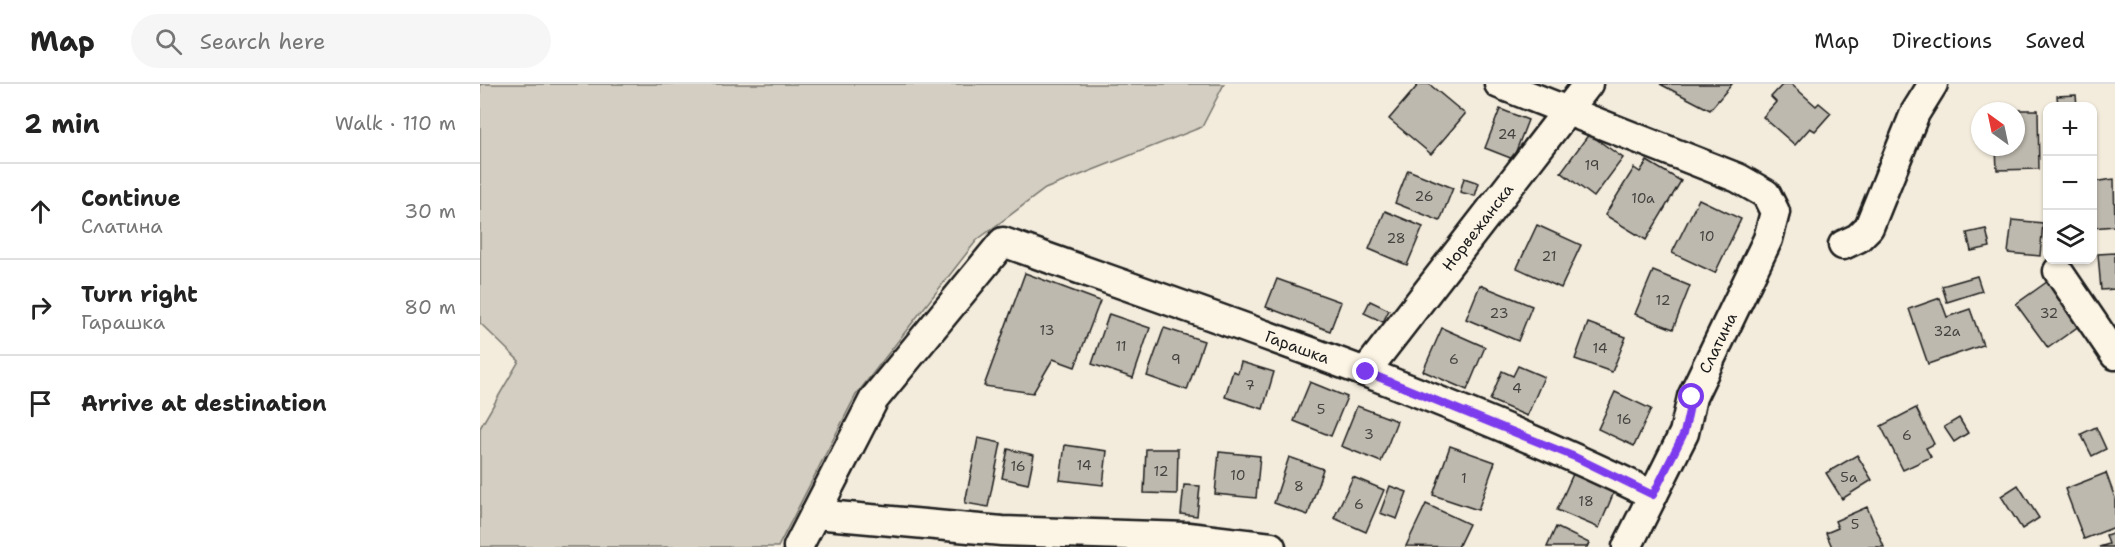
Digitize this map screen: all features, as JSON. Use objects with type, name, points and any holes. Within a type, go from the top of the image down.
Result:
[{"type":"street","name":"Слатина","points":[[1499,84],[1738,178],[1766,194],[1775,212],[1768,238],[1692,397],[1684,433],[1627,547]]},
{"type":"street","name":"Норвежанска","points":[[1366,372],[1588,84]]},
{"type":"street","points":[[1843,245],[1858,238],[1869,227],[1915,113],[1933,84]]},
{"type":"street","name":"Гарашка","points":[[815,514],[874,399],[1003,242],[1366,372],[1575,457],[1653,495]]},
{"type":"street","points":[[2058,271],[2115,355]]},
{"type":"street","points":[[798,547],[815,514],[1002,531],[1188,537],[1271,547]]},
{"type":"shaded area","points":[[480,84],[1224,84],[1202,127],[1045,189],[977,240],[856,395],[778,547],[480,547],[480,428],[519,361],[480,323]]},
{"type":"building","points":[[1419,84],[1429,84],[1465,114],[1431,154],[1389,119]]},
{"type":"building","points":[[1660,84],[1732,84],[1710,110]]},
{"type":"building","points":[[1783,84],[1791,84],[1816,106],[1819,103],[1831,113],[1815,131],[1810,128],[1795,145],[1763,117],[1776,102],[1771,97]]},
{"type":"building","points":[[2076,95],[2077,102],[2058,102],[2057,96]]},
{"type":"building","points":[[1500,109],[1528,120],[1513,159],[1485,148]]},
{"type":"building","points":[[2025,110],[2038,110],[2039,169],[1997,170],[1996,156],[2025,156]]},
{"type":"building","points":[[1589,134],[1623,158],[1594,197],[1561,172]]},
{"type":"building","points":[[1647,161],[1681,181],[1646,240],[1605,215],[1634,168],[1640,172]]},
{"type":"building","points":[[1408,170],[1453,188],[1440,221],[1395,203]]},
{"type":"building","points":[[1464,178],[1479,183],[1475,196],[1460,192]]},
{"type":"building","points":[[2114,179],[2115,226],[2097,228],[2097,181]]},
{"type":"building","points":[[1699,199],[1741,219],[1715,273],[1672,253]]},
{"type":"building","points":[[1385,211],[1423,227],[1407,265],[1369,249]]},
{"type":"building","points":[[2012,220],[2043,223],[2040,256],[2008,253]]},
{"type":"building","points":[[1537,225],[1581,245],[1561,288],[1517,268]]},
{"type":"building","points":[[1986,229],[1990,247],[1971,251],[1967,233]]},
{"type":"building","points":[[2115,253],[2115,289],[2101,290],[2098,254]]},
{"type":"building","points":[[1653,271],[1690,286],[1673,329],[1635,314]]},
{"type":"building","points":[[1025,273],[1100,301],[1075,367],[1053,359],[1033,393],[984,386]]},
{"type":"building","points":[[1977,276],[1982,291],[1947,302],[1942,286]]},
{"type":"building","points":[[1277,279],[1341,302],[1330,331],[1266,307]]},
{"type":"building","points":[[2051,279],[2083,323],[2048,348],[2016,304]]},
{"type":"building","points":[[1480,285],[1532,306],[1518,341],[1466,319]]},
{"type":"building","points":[[1940,298],[1947,317],[1970,309],[1983,345],[1928,364],[1909,309]]},
{"type":"building","points":[[1370,301],[1389,310],[1383,322],[1364,313]]},
{"type":"building","points":[[1109,314],[1150,328],[1133,378],[1092,364]]},
{"type":"building","points":[[1588,323],[1626,337],[1612,372],[1575,359]]},
{"type":"building","points":[[1164,328],[1204,341],[1187,390],[1147,376]]},
{"type":"building","points":[[1442,328],[1485,347],[1467,390],[1423,371]]},
{"type":"building","points":[[1241,362],[1274,372],[1263,409],[1225,397],[1233,371],[1238,373]]},
{"type":"building","points":[[1518,366],[1544,377],[1527,416],[1490,400],[1502,371],[1513,376]]},
{"type":"building","points":[[1310,382],[1347,397],[1331,436],[1294,421]]},
{"type":"building","points":[[1615,392],[1651,409],[1634,446],[1598,429]]},
{"type":"building","points":[[1357,406],[1397,421],[1381,462],[1341,446]]},
{"type":"building","points":[[1916,408],[1934,444],[1926,448],[1931,457],[1903,470],[1881,426]]},
{"type":"building","points":[[1959,418],[1968,433],[1954,442],[1944,427]]},
{"type":"building","points":[[2096,427],[2106,449],[2092,456],[2081,434]]},
{"type":"building","points":[[978,438],[1001,443],[988,507],[965,503]]},
{"type":"building","points":[[1065,445],[1107,451],[1103,485],[1060,480]]},
{"type":"building","points":[[1450,446],[1495,462],[1478,510],[1433,495]]},
{"type":"building","points":[[1008,449],[1034,455],[1028,484],[1002,478]]},
{"type":"building","points":[[1146,449],[1178,449],[1177,494],[1144,493]]},
{"type":"building","points":[[1219,452],[1260,456],[1256,498],[1215,494]]},
{"type":"building","points":[[1857,455],[1872,480],[1842,499],[1826,473]]},
{"type":"building","points":[[1289,457],[1323,469],[1308,515],[1274,503]]},
{"type":"building","points":[[2106,473],[2115,498],[2115,527],[2084,539],[2065,489]]},
{"type":"building","points":[[1573,474],[1614,492],[1599,528],[1557,510]]},
{"type":"building","points":[[1353,477],[1384,490],[1366,532],[1334,518]]},
{"type":"building","points":[[1184,485],[1200,486],[1197,516],[1181,514]]},
{"type":"building","points":[[2018,485],[2039,518],[2022,529],[2001,496]]},
{"type":"building","points":[[1390,486],[1407,492],[1397,519],[1380,513]]},
{"type":"building","points":[[1426,504],[1469,524],[1458,547],[1406,546]]},
{"type":"building","points":[[1867,507],[1884,547],[1832,547],[1826,533],[1838,528],[1835,521]]},
{"type":"building","points":[[1556,527],[1589,543],[1587,547],[1547,547]]},
{"type":"building","points":[[2115,532],[2115,547],[2099,547],[2109,544],[2106,535]]},
{"type":"route","points":[[1366,372],[1575,457],[1653,495],[1684,433],[1692,397]]}]
